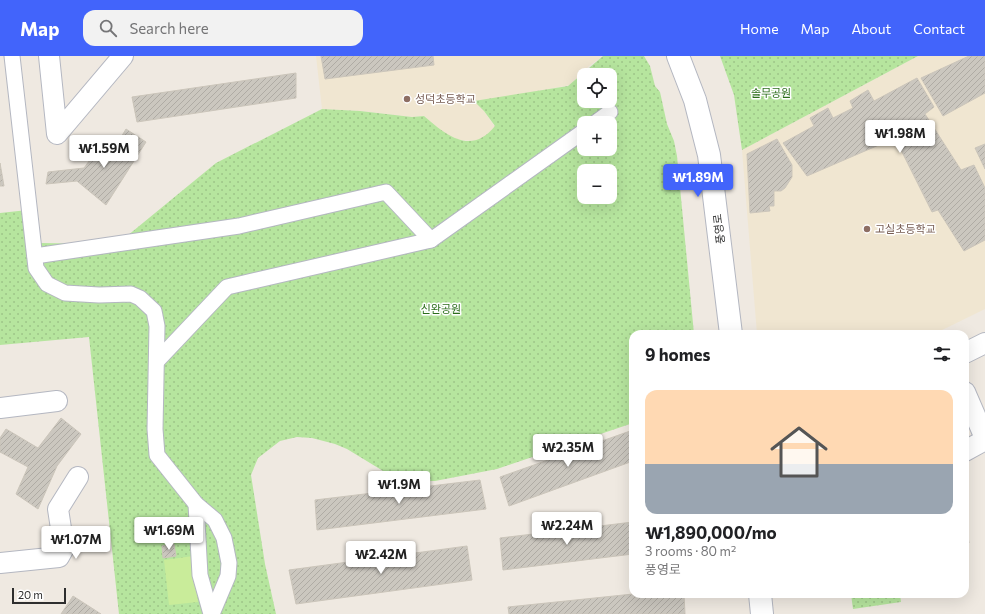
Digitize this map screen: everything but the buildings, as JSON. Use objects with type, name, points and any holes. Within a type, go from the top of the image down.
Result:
[{"type":"main road","name":"풍영로","points":[[678,56],[695,100],[709,155],[731,330]]},
{"type":"main road","points":[[760,598],[762,614]]},
{"type":"street","points":[[12,56],[36,268],[47,284],[65,293],[98,295],[131,294],[140,298],[154,311],[158,326],[155,429],[157,455],[196,504],[215,520],[224,538],[229,563],[228,576],[211,614]]},
{"type":"street","points":[[49,56],[56,134],[123,56]]},
{"type":"street","points":[[605,116],[610,112]]},
{"type":"street","points":[[157,361],[227,287],[431,240],[577,136]]},
{"type":"street","points":[[35,256],[239,226],[386,192],[431,240]]},
{"type":"street","points":[[969,351],[985,343]]},
{"type":"street","points":[[0,408],[57,401]]},
{"type":"street","points":[[969,401],[985,439],[969,449]]},
{"type":"street","points":[[0,563],[59,557],[64,548],[58,509],[78,477]]},
{"type":"street","points":[[196,504],[200,575],[211,614]]},
{"type":"shaded area","name":"성덕초등학교","points":[[316,56],[603,56],[587,68],[577,68],[577,78],[570,85],[524,94],[475,101],[495,127],[487,136],[477,141],[456,140],[441,131],[424,116],[412,117],[360,111],[322,109]]},
{"type":"shaded area","name":"고실초등학교","points":[[918,56],[985,56],[985,309],[942,330],[757,330],[742,150]]},
{"type":"green space","name":"신완공원","points":[[603,56],[644,56],[650,66],[655,86],[660,92],[667,124],[674,141],[677,156],[694,330],[629,330],[629,424],[497,469],[435,481],[407,481],[393,477],[347,449],[312,438],[297,437],[280,441],[258,458],[251,475],[265,564],[276,614],[119,614],[89,337],[0,345],[0,213],[37,209],[41,243],[98,244],[127,236],[216,163],[322,109],[360,111],[412,117],[424,116],[441,130],[459,139],[468,141],[477,140],[486,135],[495,126],[484,111],[474,101],[568,86],[577,78],[577,108],[617,108],[617,68],[589,68]]},
{"type":"green space","name":"솔무공원","points":[[720,56],[918,56],[742,150],[734,95]]},
{"type":"green space","points":[[193,556],[198,602],[169,605],[164,560]]},
{"type":"green space","points":[[852,598],[900,598],[901,602],[853,609]]},
{"type":"place","name":"성덕초등학교","points":[[407,99]]},
{"type":"place","name":"고실초등학교","points":[[867,229]]}]
